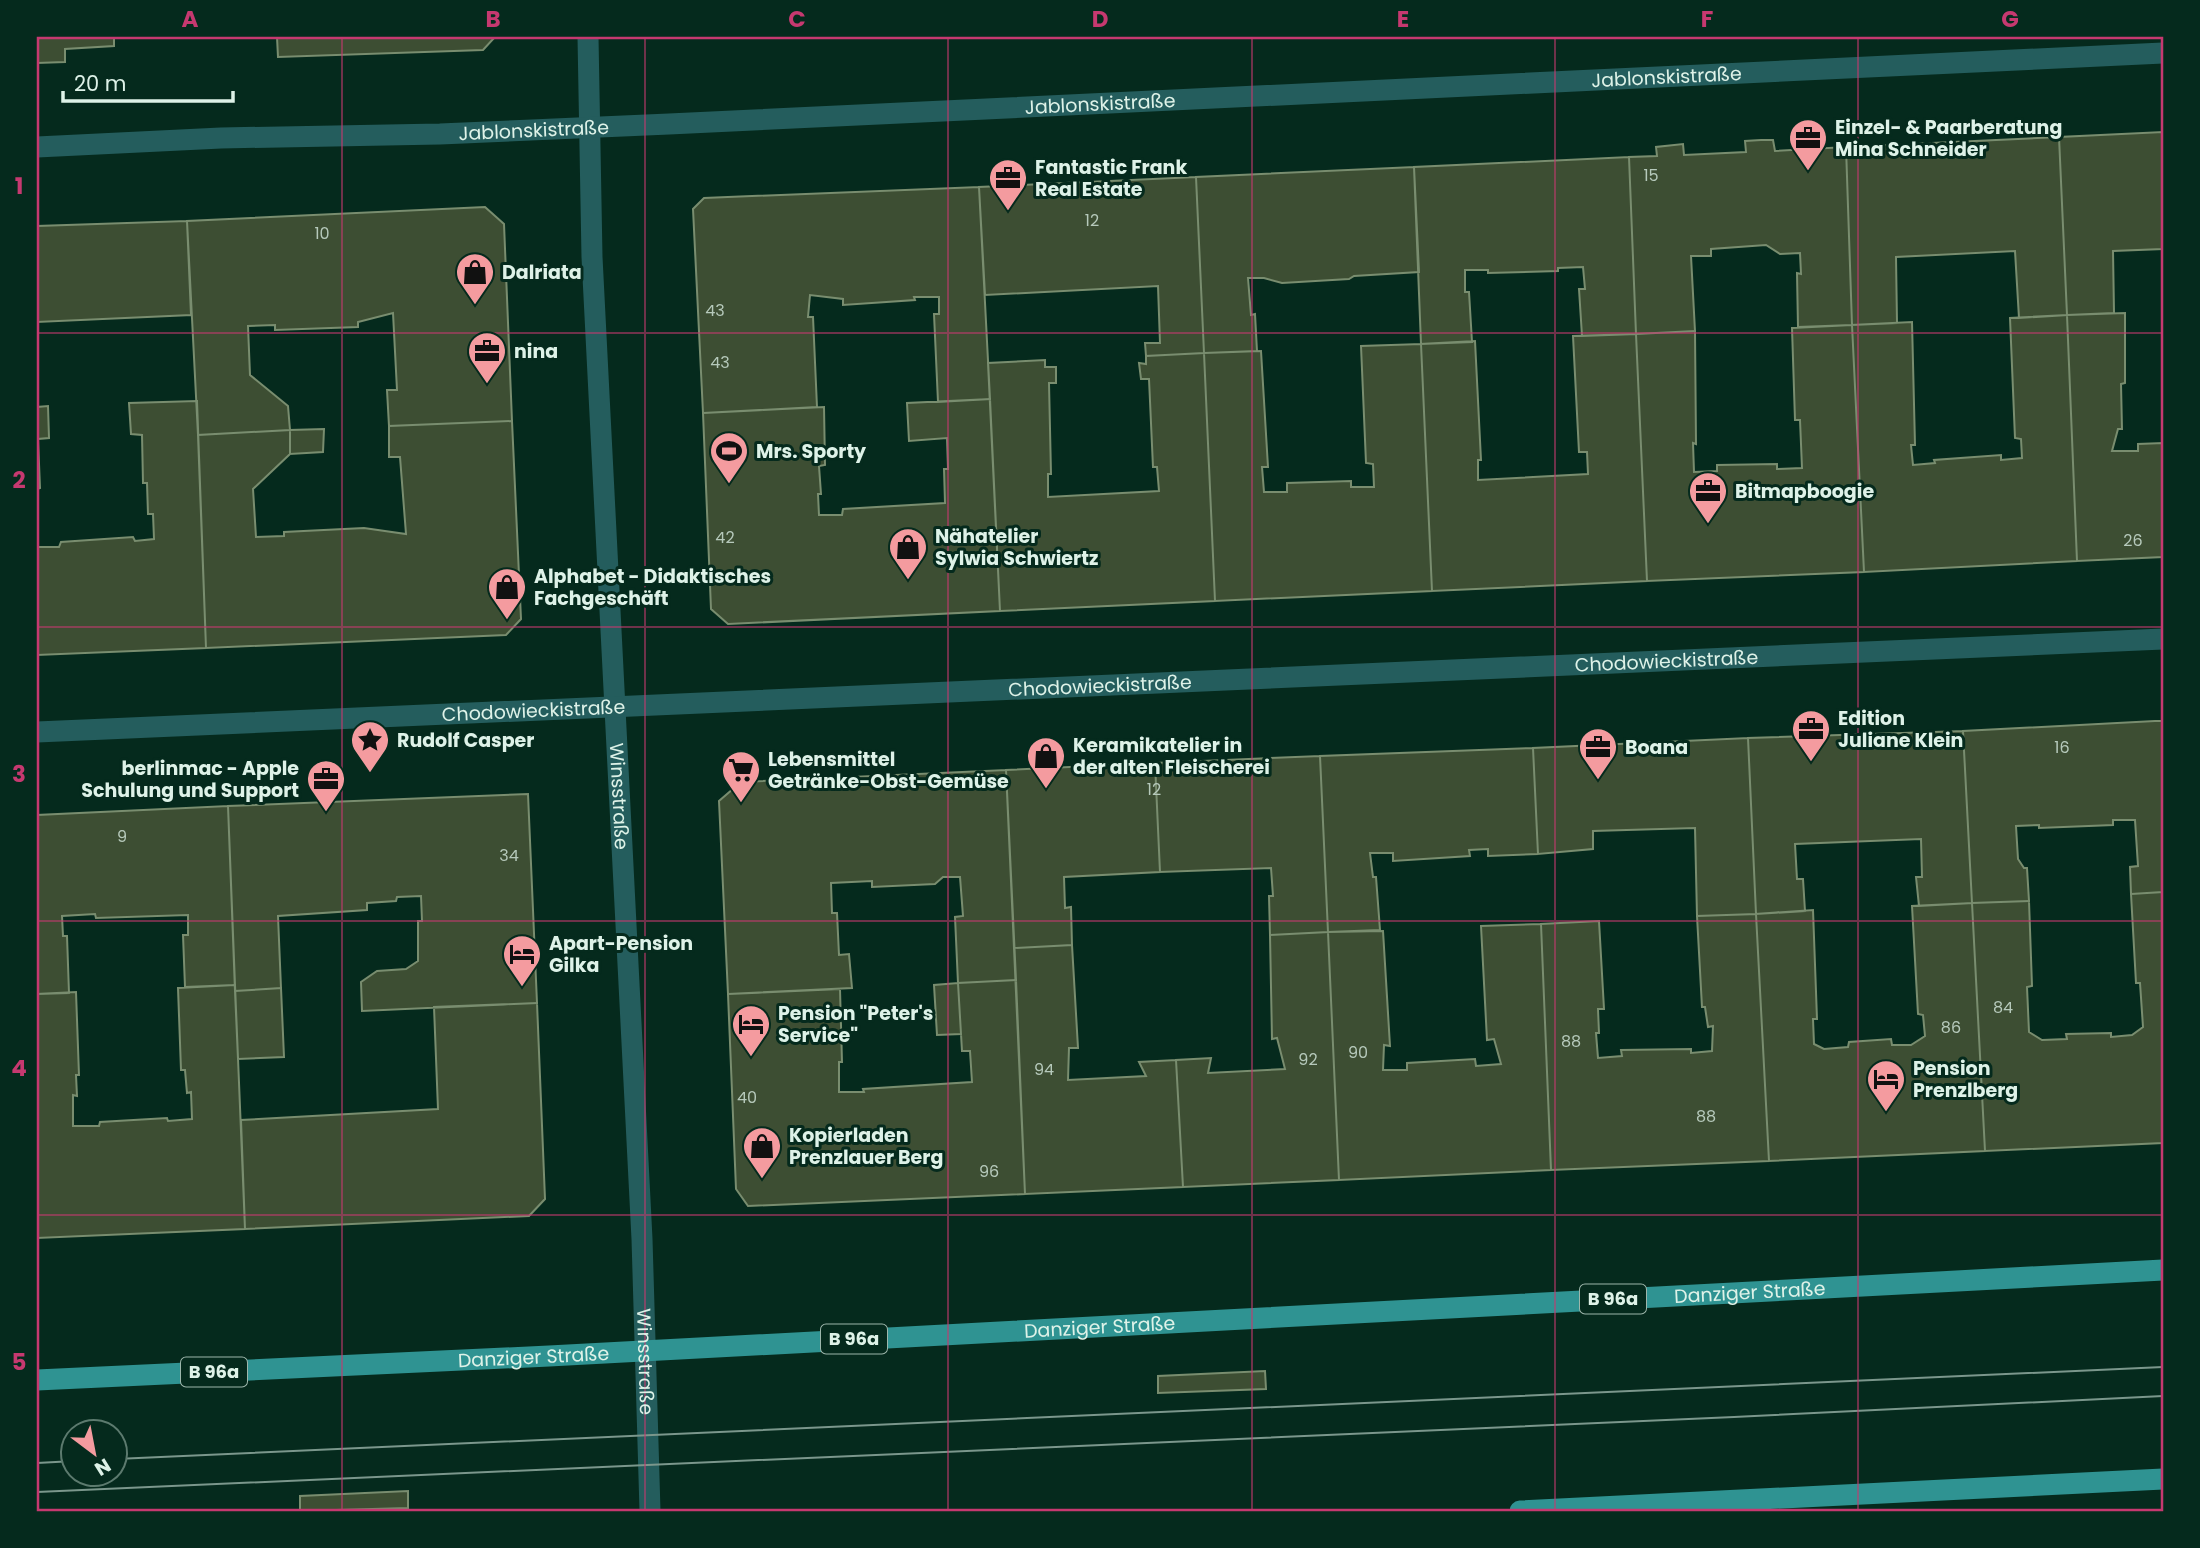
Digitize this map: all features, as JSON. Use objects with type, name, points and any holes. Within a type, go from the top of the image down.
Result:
[{"type":"main road","name":"Danziger Straße","points":[[37,1380],[549,1356],[2163,1270]]},
{"type":"main road","points":[[1520,1511],[2163,1479]]},
{"type":"street","name":"Winsstraße","points":[[588,37],[592,257],[647,1349],[650,1511]]},
{"type":"street","name":"Jablonskistraße","points":[[37,147],[221,138],[591,128],[2163,53]]},
{"type":"street","name":"Chodowieckistraße","points":[[37,732],[2163,639]]},
{"type":"building","points":[[37,37],[114,37],[114,46],[65,49],[65,62],[37,63]]},
{"type":"building","points":[[277,37],[495,37],[483,50],[278,57]]},
{"type":"building","points":[[2163,132],[2163,249],[2113,251],[2114,313],[2067,315],[2059,137]]},
{"type":"building","points":[[2059,137],[2067,315],[2019,318],[2015,251],[1896,257],[1897,323],[1852,325],[1846,147]]},
{"type":"building","points":[[1773,140],[1775,151],[1846,147],[1852,325],[1798,327],[1797,273],[1801,274],[1800,253],[1780,254],[1766,245],[1711,249],[1711,256],[1691,256],[1695,331],[1636,334],[1629,157],[1657,156],[1656,147],[1683,144],[1684,155],[1746,152],[1745,141]]},
{"type":"building","points":[[1629,157],[1636,334],[1582,336],[1579,289],[1585,289],[1583,267],[1558,268],[1558,271],[1488,273],[1488,270],[1465,270],[1465,292],[1469,292],[1472,342],[1421,344],[1414,167]]},
{"type":"building","points":[[1414,167],[1419,272],[1282,283],[1264,278],[1248,278],[1251,315],[1255,314],[1257,351],[1204,353],[1196,177]]},
{"type":"building","points":[[1196,177],[1204,353],[1146,356],[1145,343],[1160,343],[1158,286],[985,295],[979,187]]},
{"type":"building","points":[[979,187],[990,399],[938,402],[934,314],[939,314],[939,297],[843,305],[843,299],[810,295],[808,317],[813,317],[817,407],[703,413],[693,209],[704,198]]},
{"type":"building","points":[[485,207],[504,224],[512,421],[389,426],[387,390],[397,390],[393,313],[358,322],[358,327],[275,330],[275,325],[248,326],[250,375],[288,406],[290,430],[198,435],[187,221]]},
{"type":"building","points":[[187,221],[191,315],[37,322],[37,226]]},
{"type":"building","points":[[2125,313],[2125,383],[2121,384],[2122,429],[2118,429],[2112,451],[2138,451],[2138,444],[2163,443],[2163,557],[2077,561],[2067,315]]},
{"type":"building","points":[[2067,315],[2077,561],[1864,572],[1852,325],[1912,322],[1915,445],[1911,445],[1913,465],[1935,463],[1934,460],[2001,455],[2001,460],[2022,458],[2021,439],[2015,438],[2010,318]]},
{"type":"building","points":[[1852,325],[1864,572],[1647,581],[1636,334],[1695,331],[1694,472],[1717,471],[1717,465],[1777,464],[1777,469],[1802,468],[1800,420],[1795,420],[1792,328]]},
{"type":"building","points":[[1636,334],[1647,581],[1432,591],[1421,344],[1475,341],[1481,460],[1478,460],[1478,480],[1588,474],[1587,452],[1579,452],[1573,336]]},
{"type":"building","points":[[1421,344],[1432,591],[1215,601],[1204,353],[1261,351],[1268,467],[1262,467],[1264,492],[1287,492],[1287,483],[1351,481],[1351,487],[1374,487],[1373,464],[1366,463],[1361,346]]},
{"type":"building","points":[[1204,353],[1215,601],[1000,611],[988,363],[1045,360],[1045,367],[1056,367],[1056,383],[1049,383],[1051,474],[1048,474],[1048,497],[1159,491],[1157,467],[1153,467],[1149,379],[1141,379],[1139,363],[1146,364],[1146,356]]},
{"type":"building","points":[[990,399],[1000,611],[728,624],[711,609],[703,413],[824,407],[825,465],[819,466],[819,515],[842,515],[843,509],[945,503],[947,438],[909,441],[907,403]]},
{"type":"building","points":[[197,401],[206,648],[37,655],[37,547],[59,547],[61,542],[133,537],[135,541],[154,539],[153,514],[148,514],[147,483],[143,483],[142,435],[131,434],[129,403]]},
{"type":"building","points":[[48,406],[49,438],[38,439],[40,488],[37,489],[37,407]]},
{"type":"building","points":[[512,421],[521,619],[506,635],[206,648],[198,435],[290,430],[290,454],[253,489],[256,537],[284,536],[284,532],[364,528],[406,534],[400,457],[389,457],[389,426]]},
{"type":"building","points":[[324,429],[323,452],[290,454],[290,430]]},
{"type":"building","points":[[2163,721],[2163,892],[2131,894],[2130,867],[2138,866],[2135,820],[2113,820],[2113,825],[2039,828],[2039,825],[2016,826],[2018,859],[2024,868],[2027,868],[2029,901],[1972,903],[1963,731]]},
{"type":"building","points":[[1963,731],[1972,903],[1919,906],[1916,877],[1922,877],[1921,839],[1795,844],[1797,879],[1803,879],[1805,911],[1756,914],[1748,738]]},
{"type":"building","points":[[1748,738],[1756,914],[1697,916],[1695,828],[1593,831],[1593,849],[1538,854],[1533,748]]},
{"type":"building","points":[[1533,748],[1538,854],[1488,856],[1488,849],[1469,850],[1470,856],[1393,861],[1393,853],[1370,853],[1373,877],[1376,877],[1380,930],[1328,932],[1320,756]]},
{"type":"building","points":[[1320,756],[1328,932],[1270,935],[1269,896],[1273,896],[1271,868],[1160,872],[1155,763]]},
{"type":"building","points":[[1155,763],[1160,872],[1064,877],[1065,908],[1071,907],[1072,945],[1014,948],[1006,770]]},
{"type":"building","points":[[1006,770],[1016,980],[958,983],[955,917],[963,916],[960,877],[943,877],[935,884],[872,887],[872,881],[831,883],[832,913],[837,913],[839,955],[849,954],[852,988],[728,994],[719,801],[741,782]]},
{"type":"building","points":[[528,794],[537,1003],[362,1011],[361,982],[377,971],[406,969],[418,961],[418,921],[422,921],[421,896],[367,903],[367,910],[278,916],[281,988],[235,991],[228,806]]},
{"type":"building","points":[[228,806],[235,985],[185,987],[183,935],[188,935],[188,915],[96,918],[95,914],[62,916],[63,936],[67,936],[69,993],[37,994],[37,815]]},
{"type":"building","points":[[2163,892],[2163,1143],[1985,1151],[1972,903],[2029,901],[2032,986],[2027,987],[2029,1032],[2042,1040],[2067,1039],[2066,1034],[2111,1033],[2111,1037],[2132,1035],[2143,1027],[2140,983],[2136,983],[2131,894]]},
{"type":"building","points":[[1972,903],[1985,1151],[1769,1161],[1756,914],[1813,910],[1817,1019],[1813,1019],[1814,1044],[1824,1049],[1848,1047],[1849,1042],[1891,1039],[1892,1045],[1911,1045],[1925,1036],[1923,1015],[1918,1014],[1912,906]]},
{"type":"building","points":[[1756,914],[1769,1161],[1551,1170],[1541,924],[1599,921],[1604,1009],[1598,1009],[1598,1058],[1622,1056],[1621,1050],[1691,1049],[1691,1053],[1712,1051],[1713,1026],[1708,1027],[1705,1007],[1702,1007],[1697,916]]},
{"type":"building","points":[[1541,924],[1551,1170],[1339,1180],[1328,932],[1383,931],[1390,1046],[1384,1045],[1383,1070],[1407,1070],[1407,1063],[1475,1059],[1476,1066],[1501,1064],[1494,1039],[1487,1040],[1481,926]]},
{"type":"building","points":[[1328,932],[1339,1180],[1183,1187],[1176,1060],[1211,1058],[1208,1073],[1285,1069],[1277,1038],[1272,1039],[1270,935]]},
{"type":"building","points":[[1072,945],[1078,1048],[1069,1048],[1068,1080],[1146,1076],[1139,1062],[1176,1060],[1183,1187],[1025,1194],[1014,948]]},
{"type":"building","points":[[1016,980],[1025,1194],[748,1206],[736,1189],[728,994],[840,989],[842,1062],[839,1062],[839,1092],[864,1092],[863,1089],[972,1082],[970,1051],[962,1051],[958,983]]},
{"type":"building","points":[[958,983],[961,1034],[937,1035],[934,985]]},
{"type":"building","points":[[235,985],[245,1229],[37,1238],[37,994],[76,992],[79,1075],[76,1075],[77,1096],[73,1095],[73,1126],[99,1126],[100,1122],[192,1119],[191,1092],[187,1093],[185,1070],[181,1070],[178,988]]},
{"type":"building","points":[[281,988],[284,1057],[238,1059],[235,991]]},
{"type":"building","points":[[537,1003],[545,1199],[529,1216],[245,1229],[241,1120],[438,1109],[434,1007]]},
{"type":"building","points":[[1265,1371],[1266,1389],[1158,1393],[1158,1376]]},
{"type":"building","points":[[408,1491],[408,1508],[300,1511],[300,1496]]},
{"type":"tram line","points":[[130,1458],[2163,1367]]},
{"type":"tram line","points":[[37,1492],[2163,1396]]},
{"type":"tram line","points":[[37,1463],[60,1462]]},
{"type":"place","name":"Einzel- & Paarberatung Mina Schneider","points":[[1808,172]]},
{"type":"place","name":"Fantastic Frank Real Estate","points":[[1008,212]]},
{"type":"place","name":"Dalriata","points":[[475,306]]},
{"type":"place","name":"nina","points":[[487,385]]},
{"type":"place","name":"Mrs. Sporty","points":[[729,485]]},
{"type":"place","name":"Bitmapboogie","points":[[1708,525]]},
{"type":"place","name":"Nähatelier Sylwia Schwiertz","points":[[908,581]]},
{"type":"place","name":"Alphabet - Didaktisches Fachgeschäft","points":[[507,621]]},
{"type":"place","name":"Edition Juliane Klein","points":[[1811,763]]},
{"type":"place","name":"Rudolf Casper","points":[[370,774]]},
{"type":"place","name":"Boana","points":[[1598,781]]},
{"type":"place","name":"Keramikatelier in der alten Fleischerei","points":[[1046,790]]},
{"type":"place","name":"Lebensmittel Getränke-Obst-Gemüse","points":[[741,804]]},
{"type":"place","name":"berlinmac - Apple Schulung und Support","points":[[326,813]]},
{"type":"place","name":"Apart-Pension Gilka","points":[[522,988]]},
{"type":"place","name":"Pension \"Peter's Service\"","points":[[751,1058]]},
{"type":"place","name":"Pension Prenzlberg","points":[[1886,1113]]},
{"type":"place","name":"Kopierladen Prenzlauer Berg","points":[[762,1180]]}]
